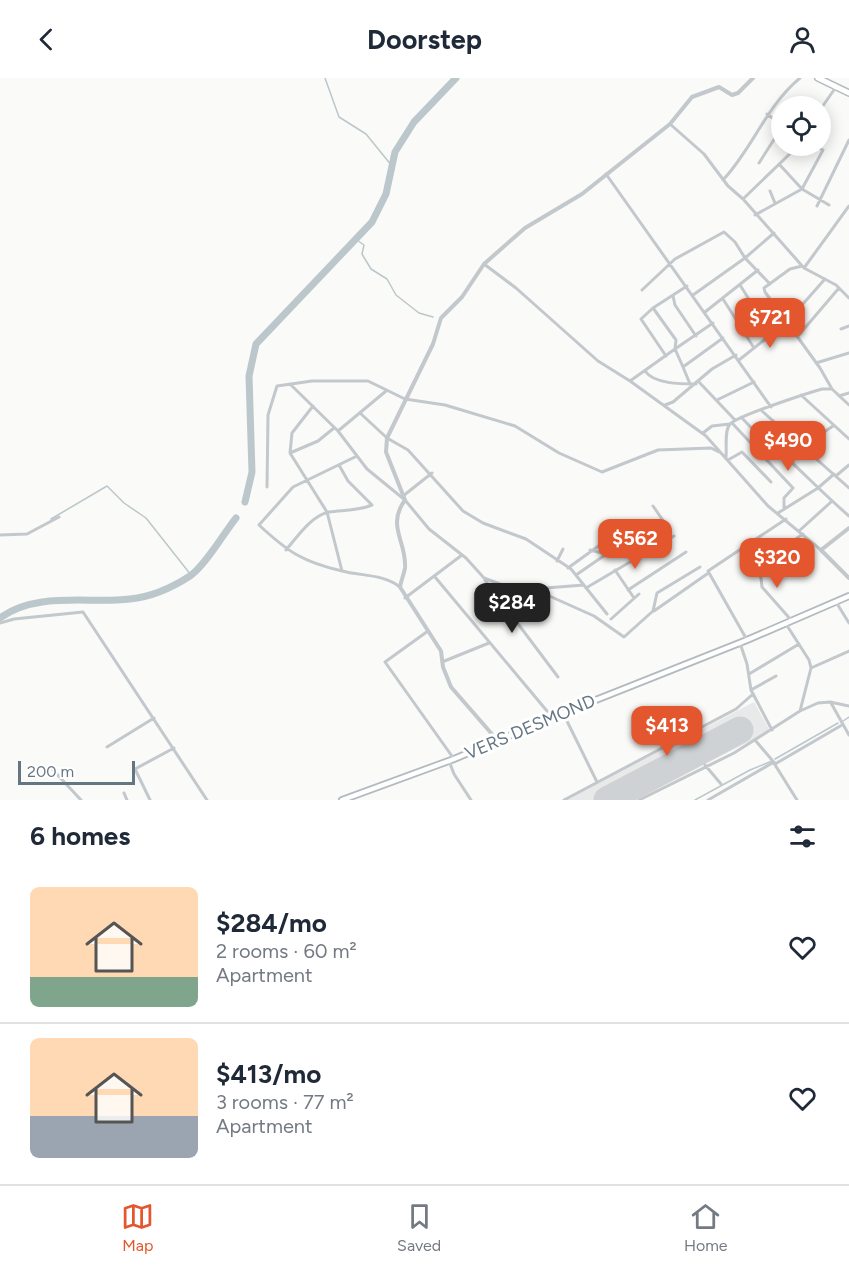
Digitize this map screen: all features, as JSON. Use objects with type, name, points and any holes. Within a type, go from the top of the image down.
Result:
[{"type":"main road","points":[[818,78],[849,93]]},
{"type":"main road","name":"VERS DESMOND","points":[[346,799],[452,760],[563,712],[740,643],[849,596]]},
{"type":"street","points":[[404,498],[386,452],[387,438],[433,344],[441,318],[462,297],[484,264],[525,228],[582,194],[670,124],[692,97],[719,87],[732,95],[738,93],[753,78]]},
{"type":"street","points":[[723,180],[742,158],[767,114],[800,78]]},
{"type":"street","points":[[830,96],[836,87]]},
{"type":"street","points":[[767,114],[771,117]]},
{"type":"street","points":[[670,124],[704,154],[723,180],[743,199],[803,267],[840,288],[849,298]]},
{"type":"street","points":[[817,206],[849,140]]},
{"type":"street","points":[[759,163],[771,144]]},
{"type":"street","points":[[743,199],[787,156]]},
{"type":"street","points":[[755,214],[802,189],[820,156]]},
{"type":"street","points":[[779,164],[802,189],[829,205]]},
{"type":"street","points":[[606,174],[771,407]]},
{"type":"street","points":[[770,191],[776,204]]},
{"type":"street","points":[[849,206],[803,267],[790,269],[764,288],[832,389],[849,405]]},
{"type":"street","points":[[642,290],[681,256],[724,232],[770,284]]},
{"type":"street","points":[[693,295],[745,258],[774,233]]},
{"type":"street","points":[[484,264],[516,288],[598,361],[703,433],[719,452]]},
{"type":"street","points":[[705,312],[758,270]]},
{"type":"street","points":[[739,360],[787,322],[825,279]]},
{"type":"street","points":[[740,285],[771,334]]},
{"type":"street","points":[[666,356],[641,320],[652,308],[687,286]]},
{"type":"street","points":[[798,336],[840,288]]},
{"type":"street","points":[[673,296],[675,305],[696,336]]},
{"type":"street","points":[[723,299],[754,348]]},
{"type":"street","points":[[652,308],[676,340],[675,349],[690,384]]},
{"type":"street","points":[[630,381],[713,323]]},
{"type":"street","points":[[841,329],[849,326]]},
{"type":"street","points":[[682,367],[723,338]]},
{"type":"street","points":[[816,363],[849,353]]},
{"type":"street","points":[[665,405],[736,355]]},
{"type":"street","points":[[645,370],[647,374],[669,382],[697,383],[717,400],[732,422],[759,453],[794,488],[784,498],[784,509]]},
{"type":"street","points":[[267,488],[268,415],[277,386],[312,381],[368,381],[405,399],[445,405],[515,426],[560,453],[602,472],[658,450],[711,448],[727,458],[768,506],[803,534],[849,578]]},
{"type":"street","points":[[717,400],[754,382]]},
{"type":"street","points":[[290,384],[336,430],[367,469],[404,498],[443,543],[462,555],[484,578],[558,677]]},
{"type":"street","points":[[703,433],[712,426],[732,422],[801,395],[822,389],[832,389]]},
{"type":"street","points":[[290,453],[336,430],[386,391]]},
{"type":"street","points":[[839,396],[849,393]]},
{"type":"street","points":[[801,395],[849,439]]},
{"type":"street","points":[[313,406],[292,433],[290,453],[327,512],[342,572]]},
{"type":"street","points":[[762,411],[849,488]]},
{"type":"street","points":[[360,413],[387,438],[408,450],[432,473],[464,511],[483,523],[526,539],[568,567],[607,614]]},
{"type":"street","points":[[741,417],[761,438],[766,439],[805,473],[849,516]]},
{"type":"street","points":[[727,458],[732,422]]},
{"type":"street","points":[[789,436],[801,423]]},
{"type":"street","points":[[802,447],[833,426]]},
{"type":"street","points":[[727,458],[742,452],[771,482]]},
{"type":"street","points":[[751,459],[759,453]]},
{"type":"street","points":[[357,456],[293,488],[259,525],[297,557],[342,572],[384,578],[400,587],[441,651],[442,662],[451,687],[498,741]]},
{"type":"street","points":[[286,550],[316,518],[327,512],[350,511],[372,505],[348,481],[339,465]]},
{"type":"street","points":[[778,513],[849,465]]},
{"type":"street","points":[[400,587],[405,568],[396,527],[397,511],[404,498],[432,473]]},
{"type":"street","points":[[799,531],[832,501]]},
{"type":"street","points":[[653,506],[669,529]]},
{"type":"street","points":[[0,535],[27,534],[59,517]]},
{"type":"street","points":[[576,575],[662,519]]},
{"type":"street","points":[[533,588],[594,616],[624,637],[653,611],[707,574],[709,569],[786,519]]},
{"type":"street","points":[[821,550],[849,528]]},
{"type":"street","points":[[568,567],[615,534]]},
{"type":"street","points":[[774,554],[803,534]]},
{"type":"street","points":[[484,578],[504,586],[533,588],[585,586],[674,536]]},
{"type":"street","points":[[557,561],[563,549]]},
{"type":"street","points":[[590,550],[606,554]]},
{"type":"street","points":[[628,590],[686,552]]},
{"type":"street","points":[[406,598],[462,555]]},
{"type":"street","points":[[753,563],[761,578],[762,586],[792,621]]},
{"type":"street","points":[[653,611],[657,593],[700,567]]},
{"type":"street","points":[[615,570],[634,598]]},
{"type":"street","points":[[707,574],[747,640]]},
{"type":"street","points":[[435,577],[552,717]]},
{"type":"street","points":[[611,619],[639,594]]},
{"type":"street","points":[[836,602],[849,622]]},
{"type":"street","points":[[0,623],[14,619],[83,612],[207,800]]},
{"type":"street","points":[[786,624],[809,660],[811,668],[801,711]]},
{"type":"street","points":[[429,631],[385,662],[452,760],[454,774],[471,800]]},
{"type":"street","points":[[442,662],[489,643]]},
{"type":"street","points":[[740,643],[751,690],[772,731]]},
{"type":"street","points":[[749,674],[799,644]]},
{"type":"street","points":[[811,668],[849,651]]},
{"type":"street","points":[[751,690],[776,676]]},
{"type":"street","points":[[564,800],[736,709],[753,694]]},
{"type":"street","points":[[830,702],[849,735]]},
{"type":"street","points":[[639,800],[772,731],[801,711],[818,703],[830,702],[849,706]]},
{"type":"street","points":[[563,712],[597,782]]},
{"type":"street","points":[[107,747],[154,718]]},
{"type":"street","points":[[708,800],[842,725]]},
{"type":"street","points":[[755,740],[774,763],[797,800]]},
{"type":"street","points":[[150,800],[135,770],[174,748]]},
{"type":"street","points":[[705,765],[721,784]]},
{"type":"street","points":[[53,770],[81,800]]},
{"type":"street","points":[[124,793],[127,800]]},
{"type":"shaded area","points":[[754,702],[770,731],[636,800],[567,800]]},
{"type":"waterway","points":[[325,78],[339,117],[366,134],[392,166]]},
{"type":"waterway","points":[[245,502],[252,472],[249,376],[256,344],[372,222],[386,194],[395,152],[414,122],[456,78]]},
{"type":"waterway","points":[[357,240],[364,245],[362,254],[371,269],[387,279],[396,295],[419,313],[433,317]]},
{"type":"waterway","points":[[51,519],[107,486],[124,503],[146,518],[191,575]]},
{"type":"waterway","points":[[0,618],[30,604],[46,601],[130,599],[162,591],[196,571],[236,518]]},
{"type":"waterway","points":[[843,721],[849,717]]},
{"type":"waterway","points":[[775,759],[838,723]]},
{"type":"waterway","points":[[695,800],[750,770],[772,761]]},
{"type":"runway","points":[[607,800],[740,730]]}]
